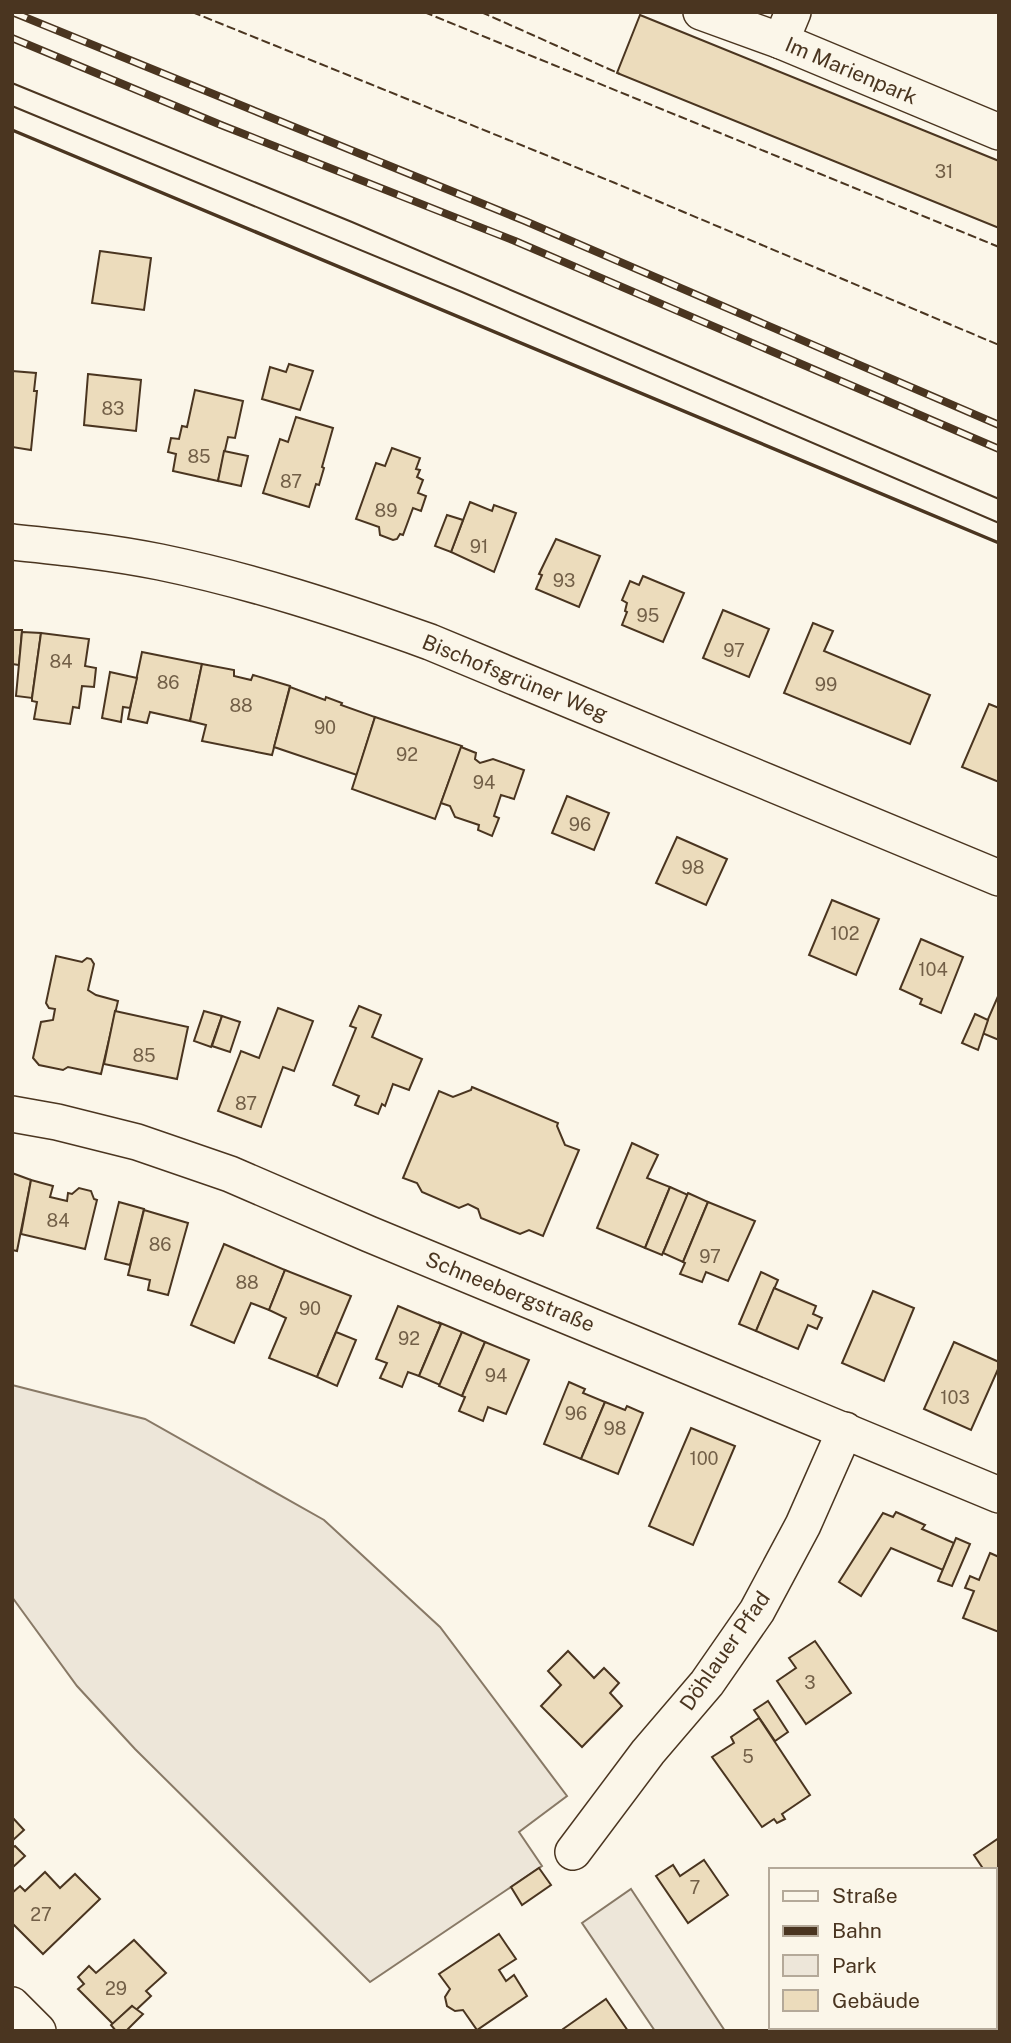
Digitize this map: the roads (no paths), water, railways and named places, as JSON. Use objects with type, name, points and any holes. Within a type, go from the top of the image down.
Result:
[{"type":"street","name":"Im Marienpark","points":[[701,12],[787,27],[999,132]]},
{"type":"street","name":"Bischofsgrüner Weg","points":[[12,542],[159,562],[266,588],[349,613],[430,642],[999,878]]},
{"type":"street","name":"Schneebergstraße","points":[[12,1114],[137,1142],[218,1169],[999,1495]]},
{"type":"street","name":"Döhlauer Pfad","points":[[573,1852],[648,1752],[707,1683],[757,1611],[803,1525],[845,1430]]},
{"type":"street","points":[[12,2005],[37,2031]]},
{"type":"tram line","points":[[12,83],[352,222],[999,499]]},
{"type":"tram line","points":[[12,106],[462,292],[999,523]]},
{"type":"railway","points":[[12,12],[525,221],[999,425]]},
{"type":"railway","points":[[12,38],[221,125],[515,241],[999,449]]}]
